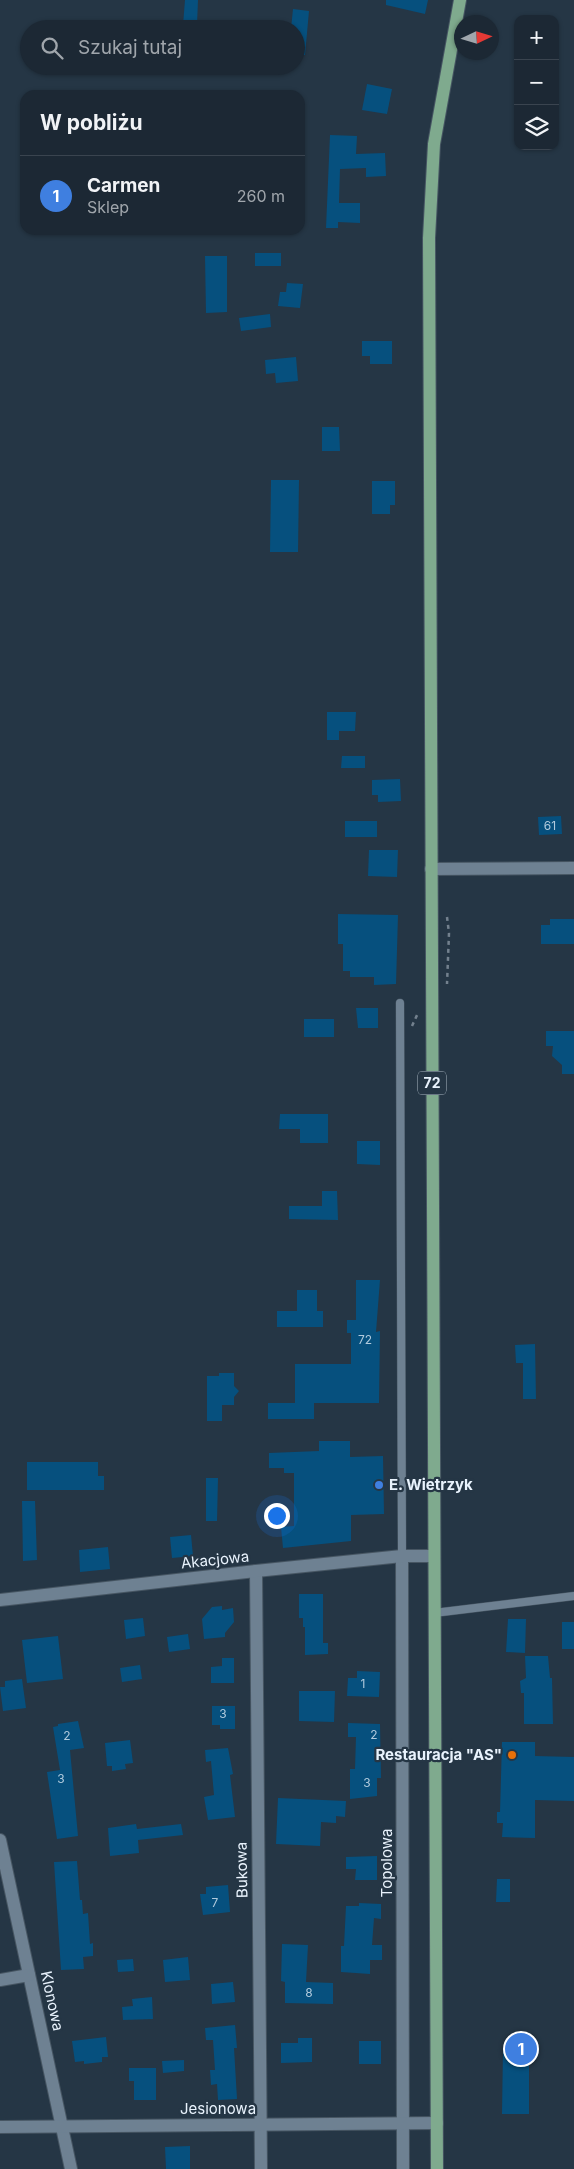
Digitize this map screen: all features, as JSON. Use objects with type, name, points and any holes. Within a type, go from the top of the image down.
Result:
[{"type":"main road","name":"72","points":[[437,2169],[429,238],[434,144],[460,0]]},
{"type":"street","points":[[431,869],[574,868]]},
{"type":"street","name":"Akacjowa","points":[[0,1600],[402,1556],[434,1556]]},
{"type":"street","name":"Topolowa","points":[[402,1556],[403,2169]]},
{"type":"street","name":"Bukowa","points":[[256,1571],[261,2169]]},
{"type":"street","name":"Klonowa","points":[[0,1840],[71,2169]]},
{"type":"street","points":[[0,1980],[29,1975]]},
{"type":"street","name":"Jesionowa","points":[[0,2127],[437,2123]]},
{"type":"lane","points":[[400,1003],[402,1556]]},
{"type":"lane","points":[[434,1613],[574,1596]]},
{"type":"path","points":[[411,1027],[420,1010]]},
{"type":"building","points":[[185,0],[198,0],[197,20],[183,20]]},
{"type":"building","points":[[386,0],[428,0],[425,14],[386,5]]},
{"type":"building","points":[[293,9],[309,11],[305,55],[305,20],[292,20]]},
{"type":"building","points":[[367,84],[392,89],[387,114],[362,110]]},
{"type":"building","points":[[330,135],[357,136],[356,154],[385,153],[386,176],[366,177],[366,168],[340,169],[339,203],[360,203],[360,223],[338,222],[338,228],[326,228]]},
{"type":"building","points":[[255,253],[281,253],[281,266],[255,266]]},
{"type":"building","points":[[205,256],[227,256],[227,312],[206,313]]},
{"type":"building","points":[[287,283],[303,284],[300,308],[278,306],[280,292],[286,292]]},
{"type":"building","points":[[270,314],[271,327],[241,331],[239,318]]},
{"type":"building","points":[[362,341],[392,341],[392,364],[370,364],[370,356],[362,356]]},
{"type":"building","points":[[296,357],[298,381],[276,383],[275,373],[266,374],[265,360]]},
{"type":"building","points":[[322,427],[339,427],[340,451],[322,451]]},
{"type":"building","points":[[271,480],[299,480],[298,552],[270,552]]},
{"type":"building","points":[[372,481],[395,481],[395,505],[390,505],[390,514],[372,514]]},
{"type":"building","points":[[327,712],[356,712],[355,731],[339,731],[339,740],[327,740]]},
{"type":"building","points":[[342,756],[365,756],[365,768],[341,768]]},
{"type":"building","points":[[400,779],[401,801],[378,802],[378,795],[372,795],[372,780]]},
{"type":"building","points":[[561,816],[562,834],[539,835],[538,817]]},
{"type":"building","points":[[345,821],[377,821],[377,837],[345,837]]},
{"type":"building","points":[[369,850],[398,850],[397,877],[368,876]]},
{"type":"building","points":[[338,914],[398,915],[396,984],[374,985],[374,977],[350,977],[350,971],[343,971],[343,944],[338,944]]},
{"type":"building","points":[[550,919],[574,919],[574,944],[541,944],[541,925],[550,925]]},
{"type":"building","points":[[356,1008],[378,1008],[378,1028],[358,1028]]},
{"type":"building","points":[[304,1019],[334,1019],[334,1037],[304,1037]]},
{"type":"building","points":[[546,1031],[574,1031],[574,1074],[562,1074],[562,1065],[552,1056],[553,1046],[546,1046]]},
{"type":"building","points":[[280,1114],[328,1114],[328,1143],[300,1143],[300,1129],[279,1129]]},
{"type":"building","points":[[357,1141],[380,1141],[380,1165],[357,1164]]},
{"type":"building","points":[[322,1191],[337,1191],[338,1220],[289,1219],[289,1206],[322,1206]]},
{"type":"building","points":[[356,1280],[380,1280],[376,1332],[380,1331],[379,1403],[314,1403],[314,1419],[268,1419],[268,1403],[295,1403],[295,1364],[351,1364],[351,1333],[347,1333],[347,1320],[356,1320]]},
{"type":"building","points":[[297,1290],[317,1290],[317,1311],[323,1311],[323,1327],[277,1327],[277,1311],[297,1311]]},
{"type":"building","points":[[535,1344],[536,1399],[523,1399],[523,1363],[516,1363],[515,1345]]},
{"type":"building","points":[[219,1373],[234,1373],[234,1386],[239,1391],[234,1397],[234,1405],[222,1405],[222,1421],[207,1421],[207,1376],[219,1376]]},
{"type":"building","points":[[319,1441],[350,1441],[350,1457],[383,1456],[384,1514],[351,1515],[351,1541],[283,1548],[281,1527],[294,1526],[294,1473],[284,1473],[284,1468],[269,1468],[269,1453],[319,1451]]},
{"type":"building","points":[[27,1462],[98,1462],[98,1476],[104,1476],[104,1490],[27,1490]]},
{"type":"building","points":[[206,1478],[218,1478],[217,1521],[206,1521]]},
{"type":"building","points":[[22,1501],[35,1501],[37,1560],[23,1561]]},
{"type":"building","points":[[191,1535],[193,1556],[172,1558],[170,1537]]},
{"type":"building","points":[[108,1547],[110,1569],[80,1572],[79,1550]]},
{"type":"building","points":[[299,1594],[323,1594],[323,1643],[328,1643],[328,1654],[305,1655],[305,1627],[303,1627],[303,1618],[299,1618]]},
{"type":"building","points":[[222,1606],[222,1610],[233,1608],[234,1622],[225,1633],[225,1637],[204,1639],[202,1619],[212,1607]]},
{"type":"building","points":[[143,1618],[145,1636],[126,1639],[124,1620]]},
{"type":"building","points":[[508,1619],[526,1619],[525,1653],[506,1652]]},
{"type":"building","points":[[562,1622],[574,1622],[574,1649],[562,1649]]},
{"type":"building","points":[[188,1634],[190,1649],[169,1652],[167,1637]]},
{"type":"building","points":[[58,1636],[63,1679],[27,1683],[22,1640]]},
{"type":"building","points":[[525,1656],[548,1656],[550,1678],[552,1678],[553,1724],[524,1724],[524,1693],[521,1693],[520,1681],[526,1678]]},
{"type":"building","points":[[222,1658],[234,1658],[234,1683],[211,1683],[211,1667],[222,1666]]},
{"type":"building","points":[[140,1665],[142,1679],[122,1682],[120,1668]]},
{"type":"building","points":[[357,1671],[380,1672],[379,1697],[347,1696],[348,1678],[357,1678]]},
{"type":"building","points":[[22,1679],[26,1708],[3,1711],[0,1687],[5,1687],[5,1681]]},
{"type":"building","points":[[299,1691],[335,1691],[334,1722],[299,1721]]},
{"type":"building","points":[[212,1706],[235,1706],[235,1729],[220,1729],[220,1725],[212,1725]]},
{"type":"building","points":[[78,1721],[84,1748],[70,1750],[78,1836],[57,1839],[47,1772],[60,1770],[53,1727],[58,1726],[58,1724]]},
{"type":"building","points":[[348,1723],[380,1724],[381,1778],[377,1778],[377,1796],[350,1799],[350,1769],[355,1769],[356,1737],[348,1737]]},
{"type":"building","points":[[130,1740],[133,1763],[125,1764],[126,1769],[112,1771],[112,1766],[107,1766],[105,1743]]},
{"type":"building","points":[[502,1742],[535,1742],[535,1756],[574,1757],[574,1801],[535,1800],[535,1838],[502,1837],[503,1823],[497,1823],[497,1812],[500,1812]]},
{"type":"building","points":[[228,1748],[233,1774],[230,1775],[235,1817],[208,1820],[204,1797],[214,1795],[211,1761],[206,1762],[205,1750]]},
{"type":"building","points":[[278,1798],[346,1801],[345,1817],[336,1816],[336,1823],[321,1822],[320,1846],[276,1844]]},
{"type":"building","points":[[136,1824],[137,1829],[181,1824],[183,1835],[138,1840],[139,1853],[110,1856],[108,1828]]},
{"type":"building","points":[[377,1856],[377,1880],[355,1880],[356,1869],[346,1869],[346,1857]]},
{"type":"building","points":[[77,1861],[80,1900],[82,1900],[83,1914],[88,1913],[90,1944],[93,1943],[93,1956],[83,1957],[84,1969],[61,1970],[54,1862]]},
{"type":"building","points":[[497,1879],[510,1879],[510,1902],[496,1902]]},
{"type":"building","points":[[228,1885],[230,1912],[203,1915],[200,1894],[206,1894],[206,1887]]},
{"type":"building","points":[[359,1903],[381,1904],[381,1919],[374,1918],[372,1945],[382,1945],[382,1960],[370,1960],[370,1974],[341,1972],[341,1946],[344,1946],[346,1906],[359,1906]]},
{"type":"building","points":[[282,1944],[308,1945],[306,1982],[333,1983],[333,2004],[285,2003],[285,1982],[281,1981]]},
{"type":"building","points":[[188,1957],[190,1980],[165,1982],[163,1960]]},
{"type":"building","points":[[133,1959],[134,1971],[118,1972],[117,1960]]},
{"type":"building","points":[[233,1982],[235,2002],[212,2004],[211,1984]]},
{"type":"building","points":[[152,1997],[153,2019],[123,2020],[122,2007],[133,2006],[132,1999]]},
{"type":"building","points":[[235,2025],[237,2048],[234,2048],[237,2099],[218,2100],[217,2084],[211,2085],[210,2070],[215,2070],[213,2040],[206,2040],[205,2028]]},
{"type":"building","points":[[106,2037],[108,2057],[102,2057],[102,2062],[84,2064],[84,2061],[75,2062],[72,2041]]},
{"type":"building","points":[[298,2038],[312,2038],[312,2062],[281,2063],[281,2043],[298,2043]]},
{"type":"building","points":[[359,2041],[381,2041],[381,2064],[359,2064]]},
{"type":"building","points":[[529,2041],[529,2114],[502,2114],[503,2049],[506,2043]]},
{"type":"building","points":[[184,2060],[184,2071],[163,2073],[162,2061]]},
{"type":"building","points":[[129,2068],[156,2068],[156,2100],[134,2100],[134,2081],[129,2081]]},
{"type":"building","points":[[190,2146],[190,2169],[166,2169],[165,2147]]},
{"type":"place","name":"E. Wietrzyk","points":[[379,1485]]},
{"type":"place","name":"Restauracja \"AS\"","points":[[512,1755]]},
{"type":"place","name":"Carmen","points":[[521,2049]]}]
